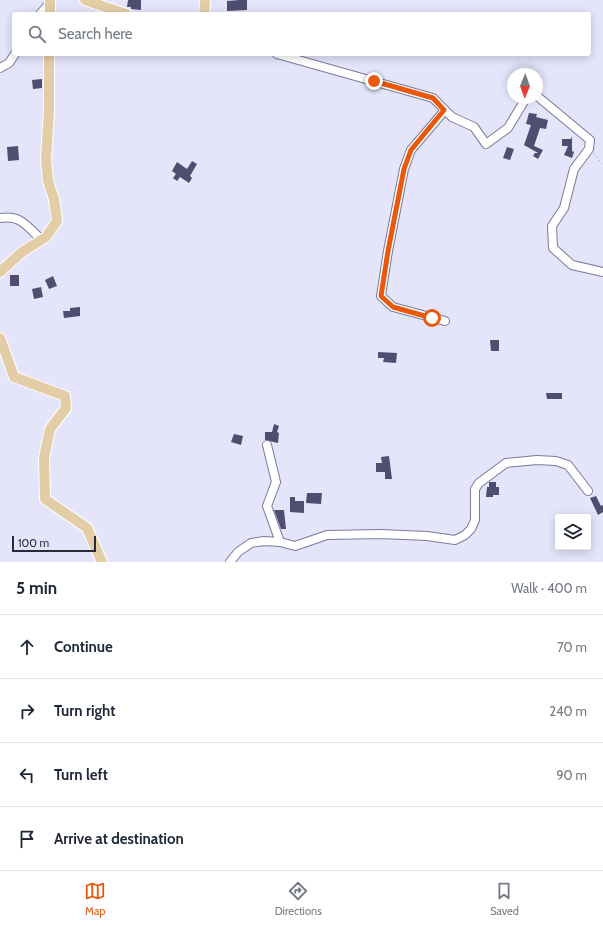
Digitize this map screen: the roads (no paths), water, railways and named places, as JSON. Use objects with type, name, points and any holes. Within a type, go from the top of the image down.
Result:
[{"type":"main road","points":[[85,0],[120,12]]},
{"type":"main road","points":[[204,12],[205,0]]},
{"type":"main road","points":[[0,272],[22,252],[42,240],[57,221],[54,199],[48,181],[46,159],[50,110],[49,56]]},
{"type":"main road","points":[[0,338],[14,377],[65,396],[66,408],[50,429],[45,451],[45,499],[87,528],[102,562]]},
{"type":"street","points":[[42,12],[50,2]]},
{"type":"street","points":[[0,68],[9,63],[14,56]]},
{"type":"street","points":[[284,56],[433,98],[452,117],[474,127],[486,144],[508,128],[522,104]]},
{"type":"street","points":[[543,101],[590,140],[589,149],[574,169],[564,208],[552,226],[553,248],[572,265],[603,272]]},
{"type":"street","points":[[444,110],[411,150],[404,169],[381,296],[393,307],[445,321]]},
{"type":"street","points":[[0,218],[12,216],[19,219],[42,240]]},
{"type":"street","points":[[266,446],[276,482],[267,506],[280,542]]},
{"type":"street","points":[[230,562],[238,552],[251,543],[264,541],[280,542],[295,546],[327,535],[427,536],[455,540],[465,535],[471,529],[474,520],[475,490],[479,483],[506,463],[520,460],[556,461],[568,465],[588,492]]}]
